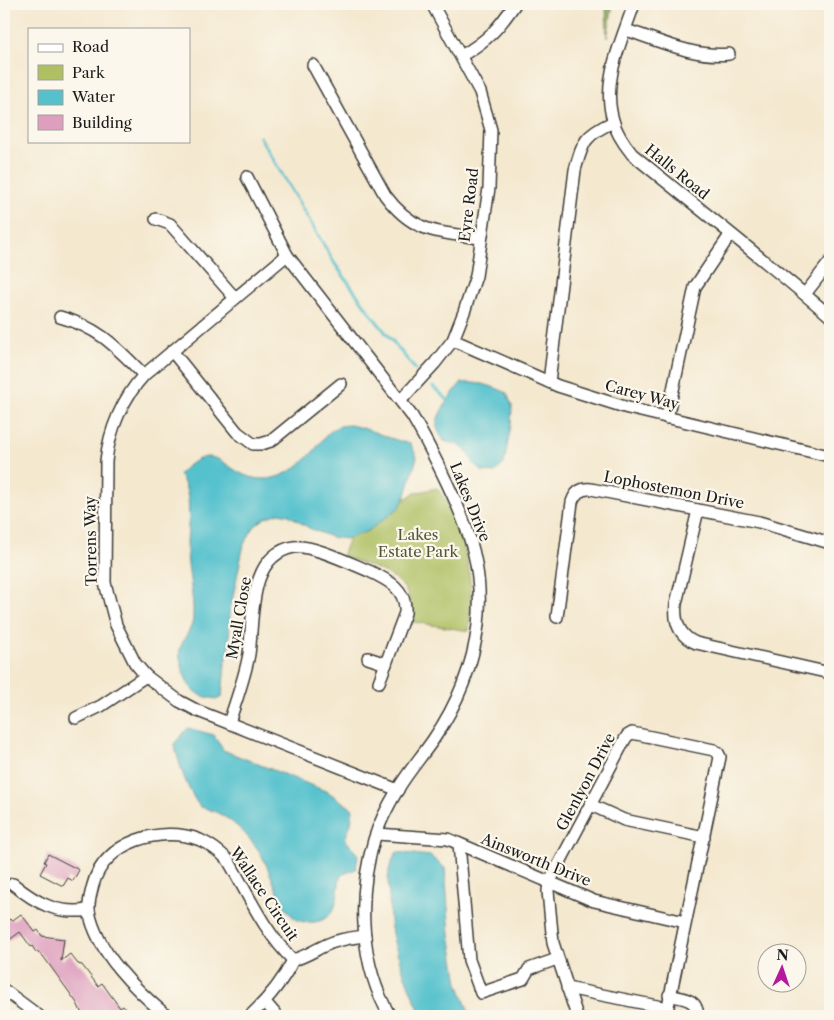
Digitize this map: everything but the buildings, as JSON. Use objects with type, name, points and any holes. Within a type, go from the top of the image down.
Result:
[{"type":"street","name":"Eyre Road","points":[[401,400],[453,340],[476,276],[480,238],[489,188],[491,130],[480,92],[432,4]]},
{"type":"street","points":[[461,56],[482,44],[495,32],[514,4]]},
{"type":"street","name":"Halls Road","points":[[634,4],[616,55],[610,80],[609,96],[613,122],[621,139],[632,154],[830,316]]},
{"type":"street","points":[[626,30],[694,52],[716,56],[729,54]]},
{"type":"street","points":[[314,65],[386,195],[400,212],[425,229],[480,238]]},
{"type":"street","points":[[548,382],[575,170],[581,146],[595,130],[613,122]]},
{"type":"street","name":"Lakes Drive","points":[[247,177],[287,255],[401,400],[429,444],[465,522],[474,548],[479,602],[471,664],[458,696],[434,739],[398,790],[377,834],[369,860],[366,882],[365,936],[367,953],[375,981],[390,1016]]},
{"type":"street","points":[[156,219],[170,224],[235,298]]},
{"type":"street","points":[[668,418],[696,287],[730,235]]},
{"type":"street","name":"Torrens Way","points":[[287,255],[144,375],[137,382],[122,406],[107,445],[105,583],[116,625],[134,663],[146,676],[179,701],[198,711],[398,790]]},
{"type":"street","points":[[805,294],[830,262]]},
{"type":"street","points":[[60,318],[92,328],[107,339],[144,375]]},
{"type":"street","name":"Carey Way","points":[[453,340],[548,382],[628,408],[830,455]]},
{"type":"street","points":[[172,351],[237,432],[253,444],[271,441],[341,384]]},
{"type":"street","name":"Lophostemon Drive","points":[[557,617],[572,502],[576,493],[583,490],[591,489],[759,522],[830,543]]},
{"type":"street","points":[[698,510],[676,604],[675,618],[681,633],[696,644],[830,673]]},
{"type":"street","name":"Myall Close","points":[[229,723],[249,653],[252,616],[258,581],[264,568],[280,552],[293,547],[316,550],[383,578],[402,592],[406,605],[404,613],[379,682]]},
{"type":"street","points":[[368,658],[386,664]]},
{"type":"street","points":[[76,718],[106,704],[146,676]]},
{"type":"street","name":"Glenlyon Drive","points":[[577,1016],[557,959],[552,934],[548,891],[550,883],[624,741],[632,733],[714,750],[718,753],[720,762],[666,1012]]},
{"type":"street","points":[[591,805],[624,820],[704,837]]},
{"type":"street","name":"Ainsworth Drive","points":[[377,834],[448,839],[594,900],[685,922]]},
{"type":"street","name":"Wallace Circuit","points":[[89,910],[94,880],[104,863],[113,854],[145,838],[166,835],[190,837],[211,846],[228,860],[266,927],[282,949],[293,960]]},
{"type":"street","points":[[459,844],[469,960],[480,993],[523,979],[529,969],[557,959]]},
{"type":"street","points":[[13,884],[31,899],[43,904],[69,911],[89,910],[102,942],[115,963],[139,991],[167,1016]]},
{"type":"street","name":"Wallace Circuit","points":[[293,960],[303,958],[326,945],[340,940],[365,936]]},
{"type":"street","name":"Wallace Circuit","points":[[250,1016],[265,1002],[293,960]]},
{"type":"street","points":[[567,988],[666,1012]]},
{"type":"street","points":[[4,990],[39,1016]]},
{"type":"street","points":[[669,995],[692,1001],[697,1008],[698,1016]]},
{"type":"street","points":[[265,1002],[277,1016]]},
{"type":"green space","points":[[606,4],[613,4],[607,38]]},
{"type":"green space","name":"Lakes Estate Park","points":[[437,488],[452,512],[466,556],[471,599],[469,631],[408,621],[410,606],[407,594],[401,584],[392,576],[380,570],[342,556],[349,538],[414,493]]},
{"type":"water","points":[[461,383],[474,383],[501,390],[507,393],[512,406],[504,464],[494,473],[482,471],[474,464],[469,454],[459,445],[444,441],[438,430],[437,422],[439,416]]},
{"type":"water","points":[[350,425],[410,443],[417,457],[406,495],[400,507],[368,531],[346,539],[331,537],[309,528],[289,515],[279,513],[265,518],[254,527],[244,544],[230,610],[229,649],[225,664],[222,696],[216,699],[197,693],[191,688],[186,677],[181,665],[180,653],[181,645],[193,621],[193,608],[187,557],[189,509],[187,491],[179,474],[193,462],[204,457],[222,461],[250,477],[264,479],[277,477],[302,463],[335,428]]},
{"type":"water","points":[[188,728],[214,735],[223,750],[328,792],[353,809],[351,823],[345,839],[358,855],[356,869],[341,875],[336,904],[328,917],[319,921],[306,922],[299,921],[292,915],[286,908],[257,848],[232,822],[209,809],[200,807],[187,784],[174,744]]},
{"type":"water","points":[[397,852],[430,856],[445,868],[450,934],[458,983],[470,1016],[422,1016],[408,985],[390,924],[388,874]]},
{"type":"waterway","points":[[260,137],[335,264],[374,318],[415,369]]},
{"type":"waterway","points":[[433,387],[448,400]]}]
